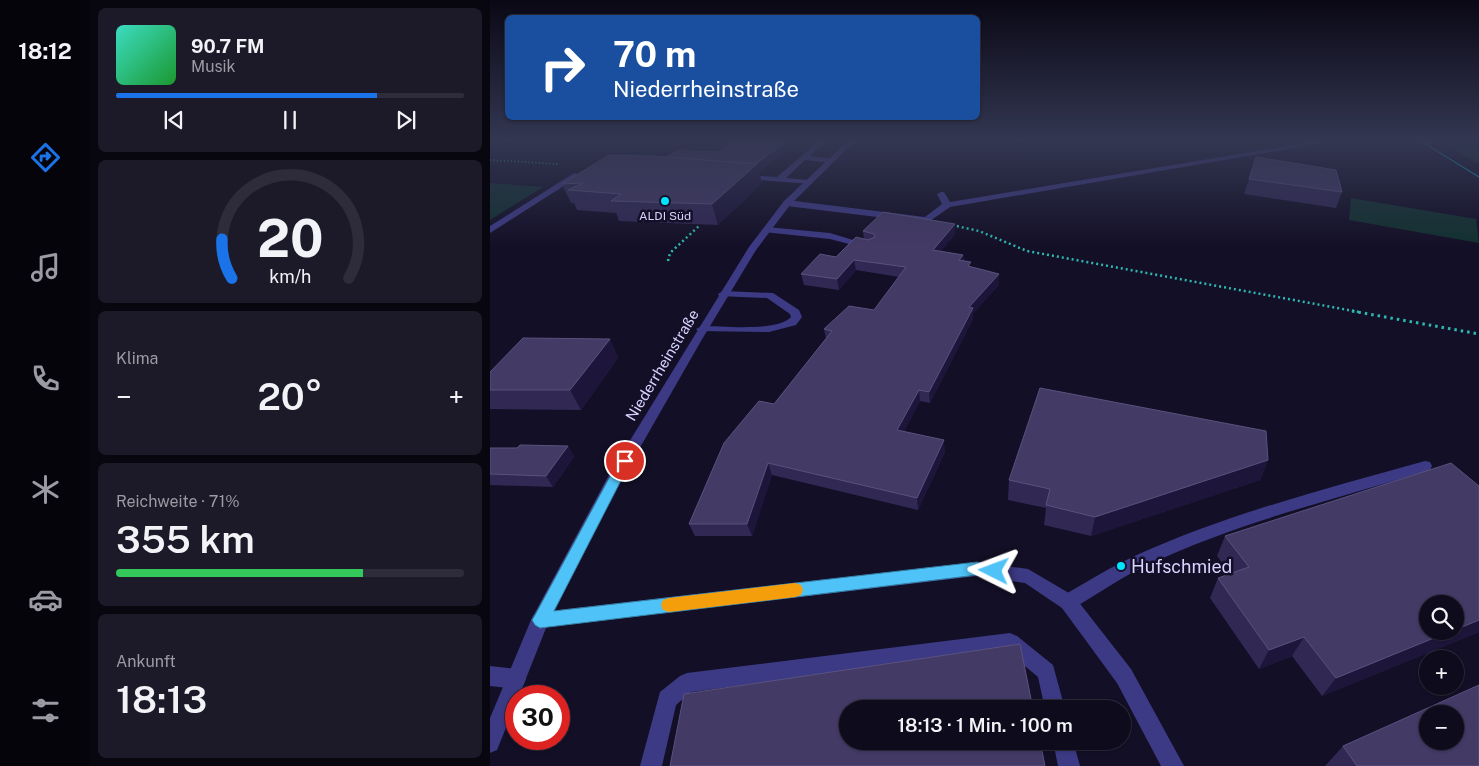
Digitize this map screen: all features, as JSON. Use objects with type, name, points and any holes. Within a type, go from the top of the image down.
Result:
[{"type":"street","points":[[490,230],[577,176]]},
{"type":"street","points":[[730,176],[808,182]]},
{"type":"street","points":[[779,180],[784,176]]},
{"type":"street","name":"Niederrheinstraße","points":[[490,743],[540,620],[615,478],[724,294],[767,230],[787,204],[814,176]]},
{"type":"street","points":[[787,204],[927,220],[947,205],[1123,176]]},
{"type":"street","points":[[941,194],[947,205]]},
{"type":"street","points":[[767,230],[830,236],[870,246]]},
{"type":"street","points":[[702,329],[777,327],[789,325],[796,320],[795,312],[768,295],[724,294]]},
{"type":"street","points":[[1068,602],[1142,560],[1201,536],[1262,514],[1425,466]]},
{"type":"street","points":[[540,620],[977,569],[1028,576],[1068,602],[1124,676],[1173,766]]},
{"type":"street","points":[[651,766],[667,699],[687,684],[1010,642],[1046,672],[1053,700]]},
{"type":"street","points":[[490,676],[516,679]]},
{"type":"street","points":[[1065,750],[1069,766]]},
{"type":"path","points":[[927,220],[979,230],[1027,251],[1479,334]]},
{"type":"path","points":[[668,261],[670,253],[699,226]]},
{"type":"green space","points":[[490,183],[543,187],[490,220]]},
{"type":"green space","points":[[1351,198],[1476,219],[1479,243],[1349,220]]},
{"type":"building","points":[[575,176],[744,176],[712,204],[611,201],[621,194],[568,190],[583,183],[562,184]]},
{"type":"building","points":[[1250,176],[1338,176],[1342,192],[1249,179]]},
{"type":"building","points":[[883,212],[955,224],[933,250],[963,255],[959,260],[971,262],[968,266],[999,274],[969,307],[973,308],[929,392],[919,390],[897,430],[944,440],[917,498],[768,463],[747,524],[689,524],[724,443],[759,401],[774,404],[832,331],[824,329],[849,306],[874,310],[906,267],[854,260],[837,279],[801,274],[820,254],[836,257],[856,237],[868,240],[875,237],[874,234],[863,231]]},
{"type":"building","points":[[523,338],[610,339],[570,390],[490,390],[490,372]]},
{"type":"building","points":[[1040,388],[1266,431],[1268,460],[1095,517],[1046,505],[1050,489],[1009,480]]},
{"type":"building","points":[[520,445],[568,446],[546,476],[490,474],[490,448],[517,448]]},
{"type":"building","points":[[1451,463],[1479,486],[1479,620],[1464,626],[1464,595],[1419,595],[1419,640],[1429,640],[1336,678],[1304,637],[1269,650],[1218,578],[1249,567],[1225,536]]},
{"type":"building","points":[[1020,644],[1031,700],[839,700],[839,750],[1042,750],[1045,766],[670,766],[684,694]]},
{"type":"building","points":[[1479,685],[1479,766],[1357,766],[1343,746],[1419,712],[1419,750],[1464,750],[1464,705],[1434,705],[1457,695],[1464,695],[1464,692]]},
{"type":"slow traffic","points":[[669,605],[795,590]]},
{"type":"place","name":"ALDI Süd","points":[[665,201]]},
{"type":"place","name":"Hufschmied","points":[[1121,566]]},
{"type":"route","points":[[625,461],[540,620],[977,569],[994,571]]}]
